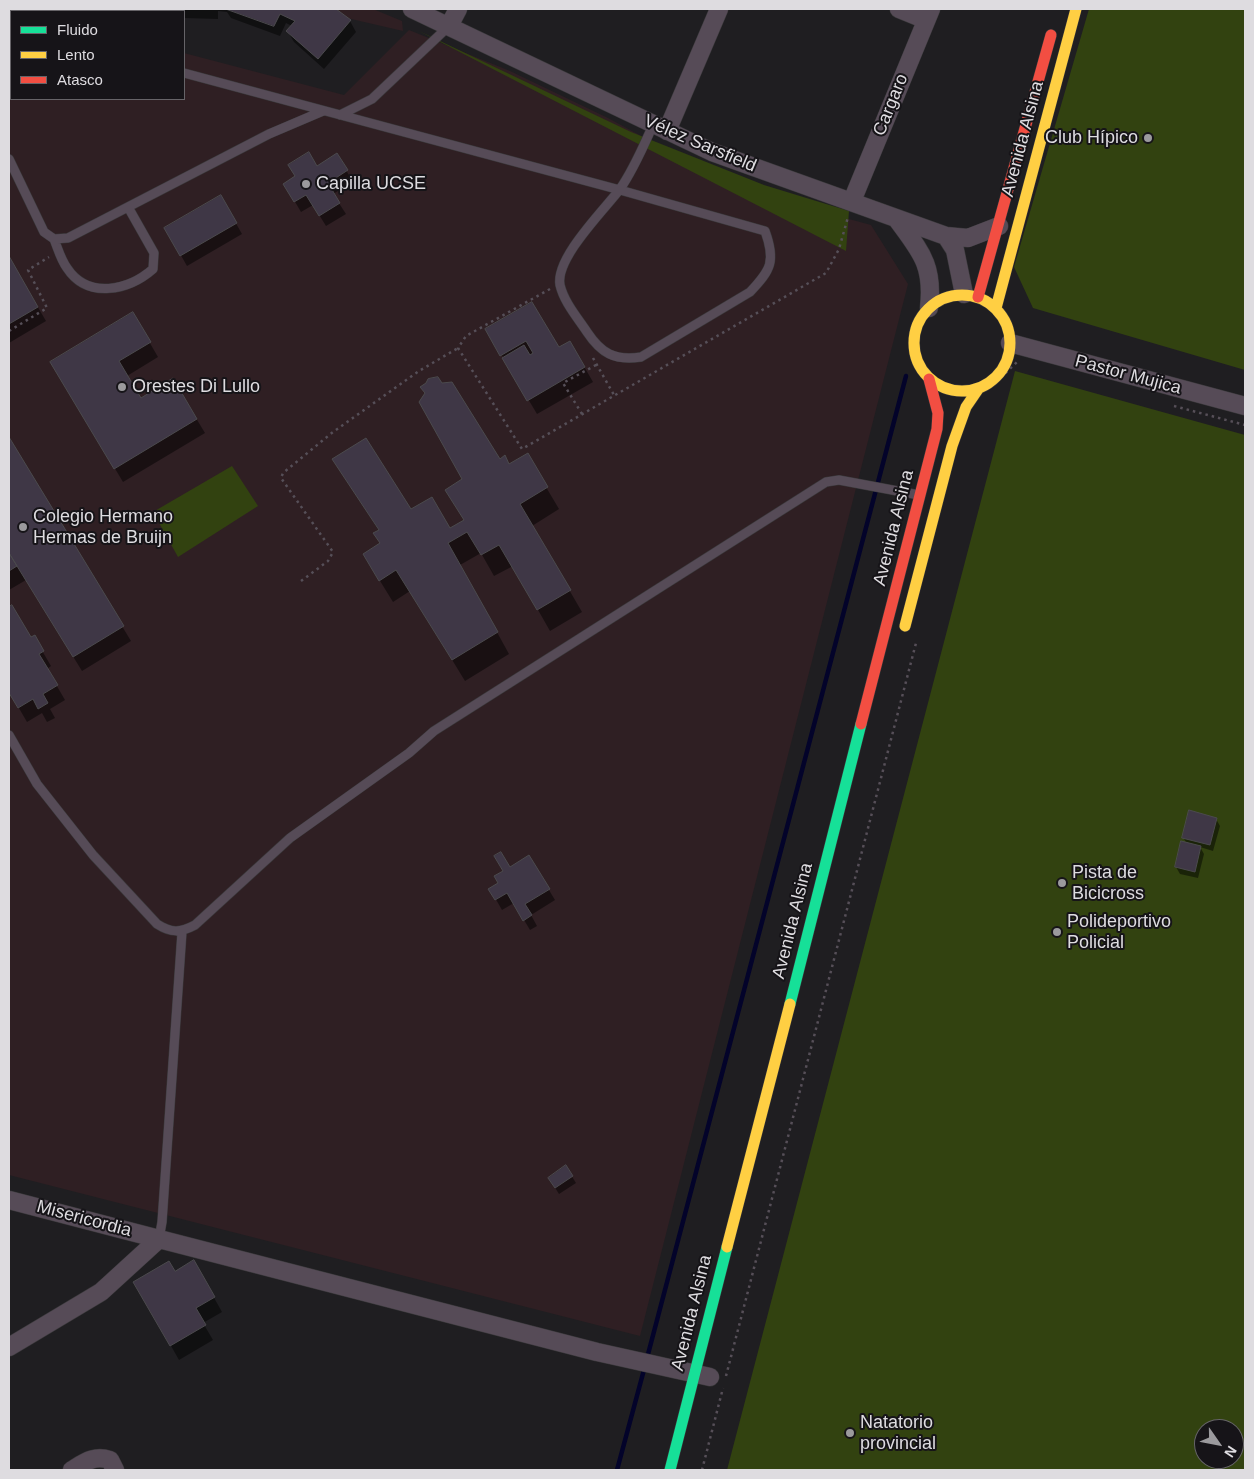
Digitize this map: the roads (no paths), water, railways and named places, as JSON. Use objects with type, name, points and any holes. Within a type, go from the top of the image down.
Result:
[{"type":"main road","name":"Avenida Alsina","points":[[996,308],[1076,9]]},
{"type":"main road","name":"Avenida Alsina","points":[[971,296],[999,226],[1053,28]]},
{"type":"main road","points":[[951,295],[971,296],[996,308],[1009,331],[1010,343],[1008,358],[1002,370],[992,381],[979,388],[966,391],[940,386],[929,379],[920,366],[914,351],[914,336],[919,320],[929,308],[951,295]]},
{"type":"main road","name":"Avenida Alsina","points":[[670,1470],[706,1376],[937,429],[938,413],[929,379]]},
{"type":"main road","name":"Avenida Alsina","points":[[902,638],[952,446],[966,407],[979,388]]},
{"type":"street","name":"Vélez Sarsfield","points":[[412,9],[660,128],[732,160],[946,236],[968,238],[999,226]]},
{"type":"street","points":[[449,26],[458,9]]},
{"type":"street","points":[[660,128],[719,9]]},
{"type":"street","points":[[899,9],[928,14]]},
{"type":"street","name":"Cargaro","points":[[852,202],[928,14]]},
{"type":"street","points":[[896,218],[923,256],[930,272],[929,308]]},
{"type":"street","points":[[946,236],[955,250],[971,296]]},
{"type":"street","name":"Pastor Mujica","points":[[1010,343],[1245,406]]},
{"type":"street","name":"Misericordia","points":[[9,1200],[646,1363],[706,1376]]},
{"type":"street","points":[[9,1347],[102,1292],[159,1239]]},
{"type":"street","points":[[72,1470],[90,1459],[99,1457],[110,1460],[115,1470]]},
{"type":"lane","points":[[340,115],[372,100],[449,26]]},
{"type":"lane","points":[[185,73],[620,190],[765,231],[771,248],[772,262],[765,277],[750,292],[641,357],[626,359],[614,357],[596,346],[569,304],[560,284],[563,270],[578,239],[620,190],[660,128]]},
{"type":"lane","points":[[54,240],[68,238],[269,134],[323,111]]},
{"type":"lane","points":[[9,159],[44,232],[54,240],[67,269],[79,281],[93,289],[116,288],[142,278],[153,269],[154,254],[128,207]]},
{"type":"lane","points":[[9,736],[37,784],[93,855],[158,924],[168,931],[182,932],[195,925],[290,838],[409,753],[434,731],[826,482],[839,480],[921,495]]},
{"type":"lane","points":[[159,1239],[162,1222],[182,932]]},
{"type":"waterway","points":[[647,1358],[906,376]]},
{"type":"waterway","points":[[617,1470],[645,1366]]},
{"type":"place","name":"Club Hípico","points":[[1148,138]]},
{"type":"place","name":"Capilla UCSE","points":[[306,184]]},
{"type":"place","name":"Orestes Di Lullo","points":[[122,387]]},
{"type":"place","name":"Colegio Hermano Hermas de Bruijn","points":[[23,527]]},
{"type":"place","name":"Pista de Bicicross","points":[[1062,883]]},
{"type":"place","name":"Polideportivo Policial","points":[[1057,932]]},
{"type":"place","name":"Natatorio provincial","points":[[850,1433]]}]
